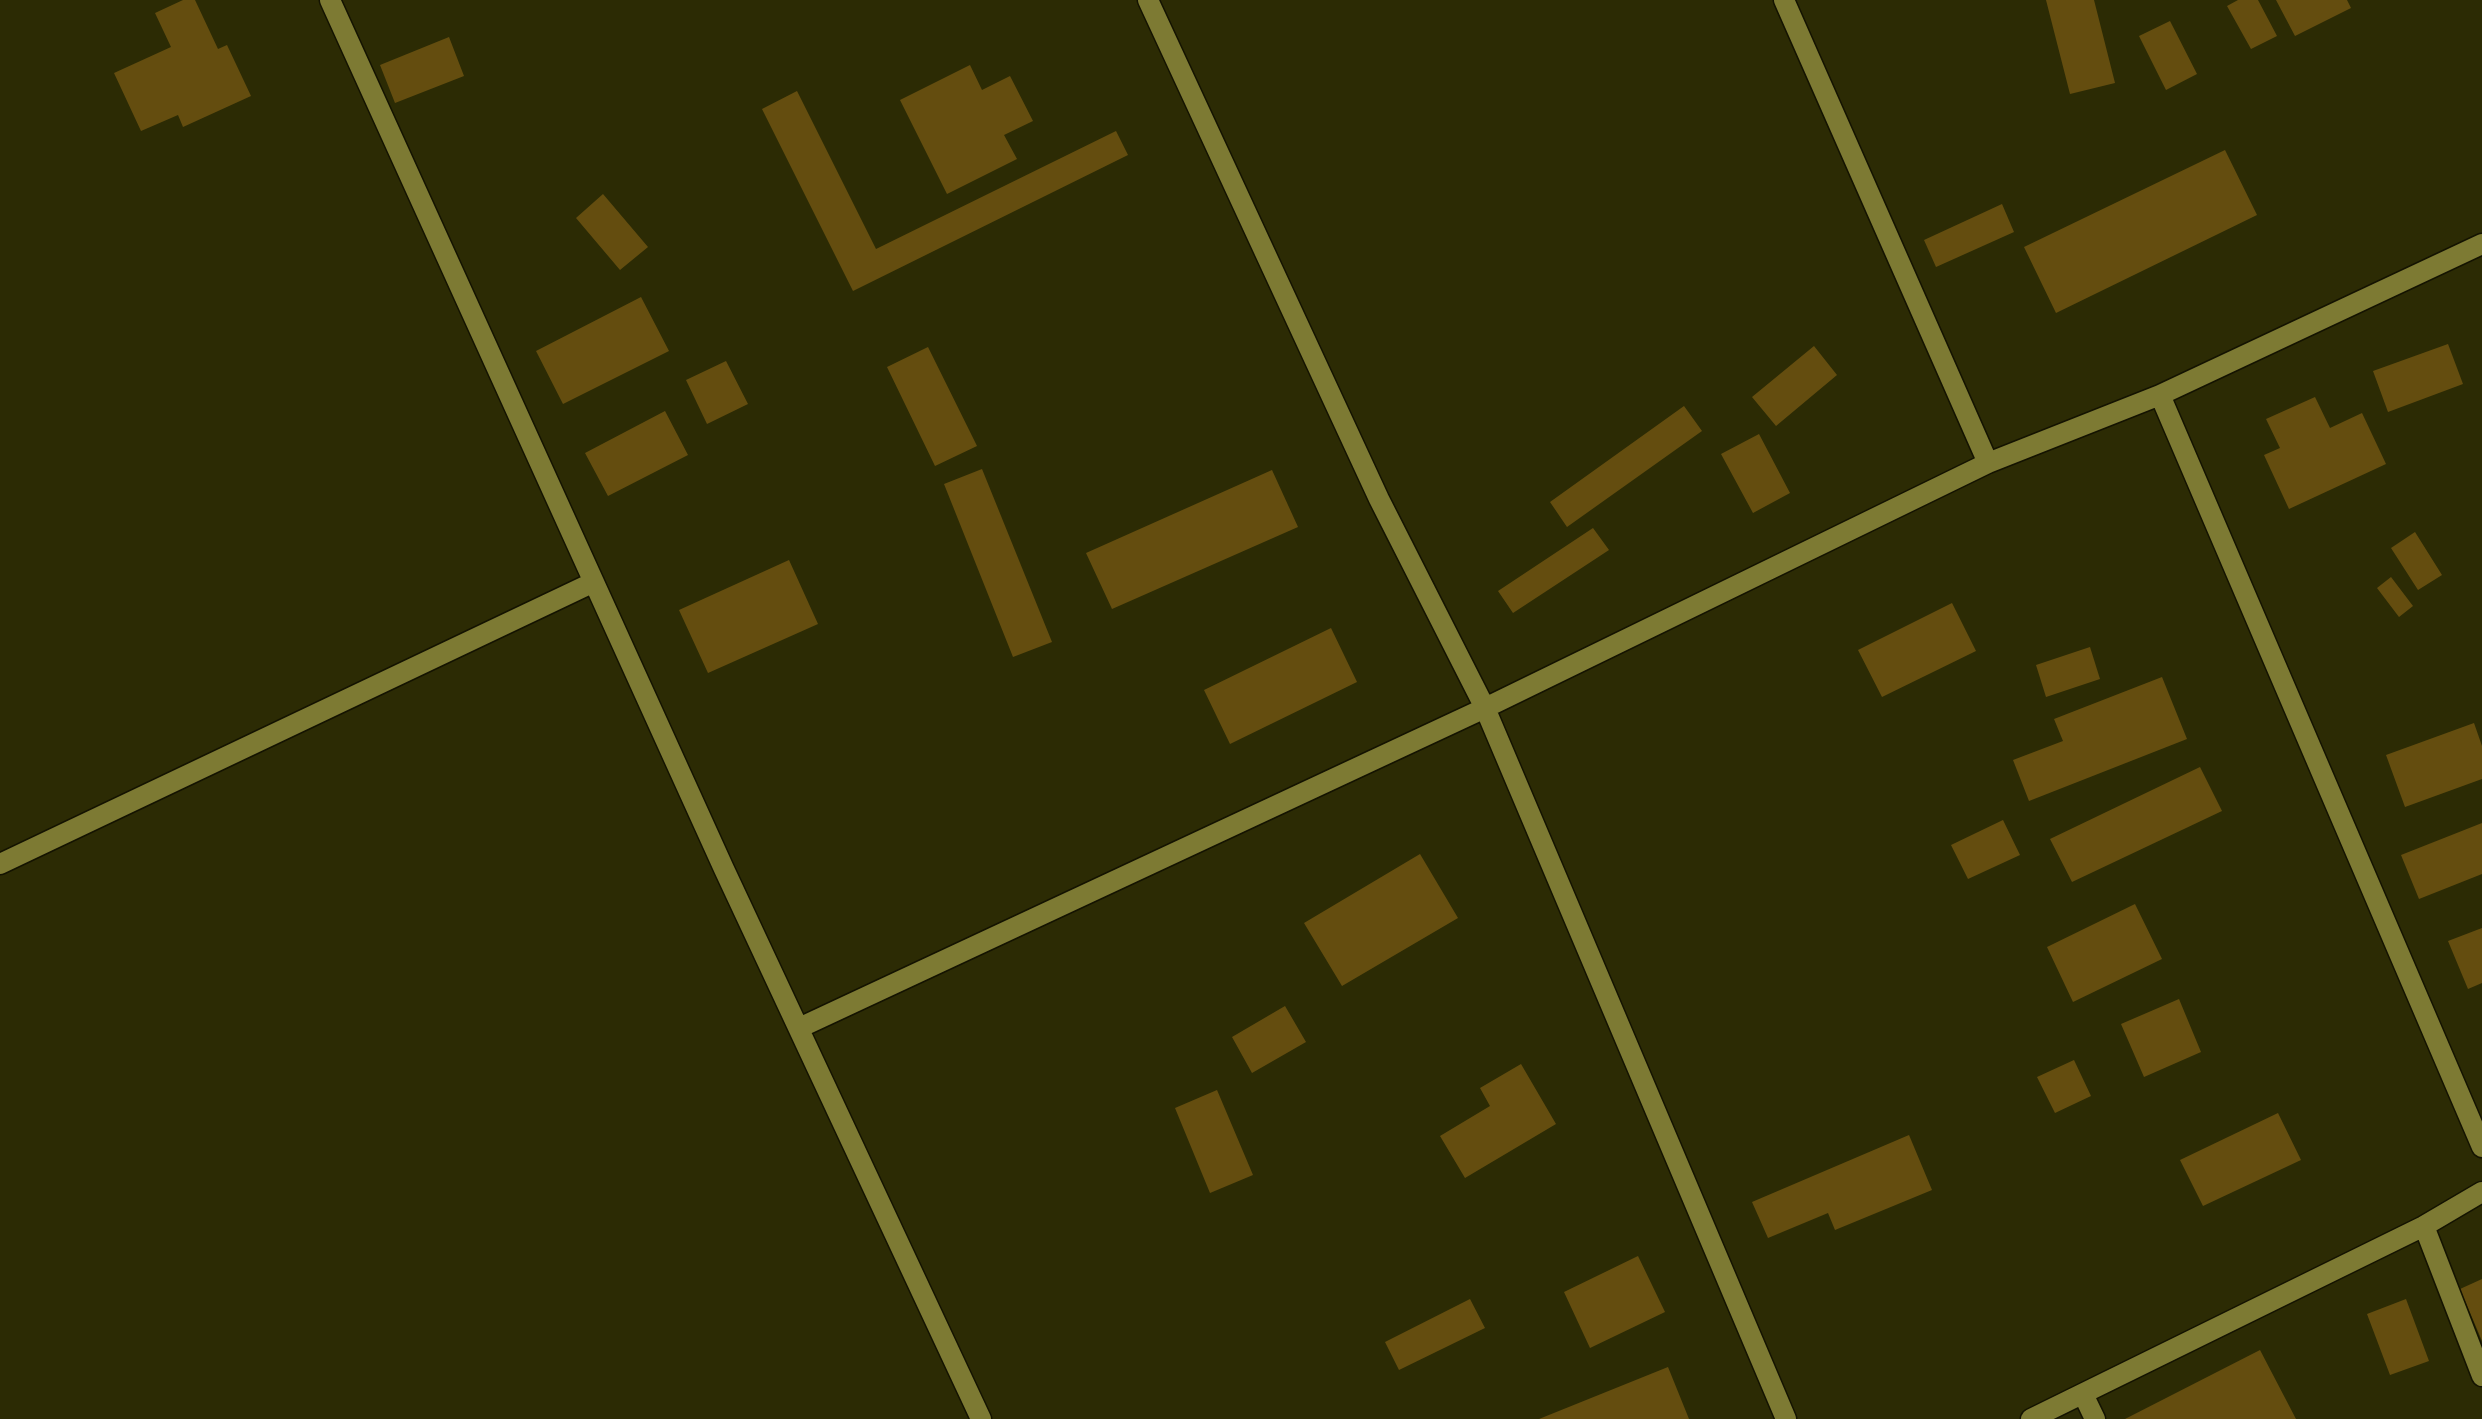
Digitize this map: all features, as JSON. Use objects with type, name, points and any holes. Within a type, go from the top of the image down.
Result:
[{"type":"street","points":[[330,0],[594,582],[981,1419]]},
{"type":"street","points":[[1148,0],[1379,499],[1485,708],[1786,1419]]},
{"type":"street","points":[[1784,0],[1988,463]]},
{"type":"street","points":[[799,1028],[1485,708],[1988,463],[2160,395],[2482,244]]},
{"type":"street","points":[[2160,395],[2482,1147]]},
{"type":"street","points":[[0,864],[594,582]]},
{"type":"street","points":[[2031,1419],[2424,1226],[2482,1192]]},
{"type":"street","points":[[2424,1226],[2482,1376]]},
{"type":"street","points":[[2083,1394],[2095,1419]]},
{"type":"building","points":[[183,0],[195,0],[218,49],[227,45],[251,96],[183,127],[178,115],[141,131],[114,73],[171,47],[155,13]]},
{"type":"building","points":[[2046,0],[2094,0],[2115,83],[2070,94]]},
{"type":"building","points":[[2238,0],[2258,0],[2277,36],[2251,49],[2227,6]]},
{"type":"building","points":[[2276,0],[2347,0],[2351,8],[2295,36]]},
{"type":"building","points":[[2170,21],[2197,74],[2166,90],[2139,36]]},
{"type":"building","points":[[449,37],[464,76],[395,103],[380,65]]},
{"type":"building","points":[[970,65],[982,90],[1010,76],[1033,121],[1004,135],[1017,159],[947,194],[900,100]]},
{"type":"building","points":[[797,91],[876,249],[1116,131],[1128,155],[853,291],[762,109]]},
{"type":"building","points":[[2225,150],[2257,215],[2056,313],[2024,247]]},
{"type":"building","points":[[603,194],[648,247],[620,270],[576,218]]},
{"type":"building","points":[[2002,204],[2014,232],[1936,267],[1924,240]]},
{"type":"building","points":[[641,297],[669,351],[563,404],[536,351]]},
{"type":"building","points":[[2448,344],[2463,384],[2388,412],[2373,371]]},
{"type":"building","points":[[1814,346],[1837,375],[1776,426],[1752,397]]},
{"type":"building","points":[[928,347],[977,446],[935,466],[887,367]]},
{"type":"building","points":[[726,361],[748,404],[707,424],[686,380]]},
{"type":"building","points":[[2315,397],[2330,428],[2362,413],[2386,464],[2289,509],[2264,455],[2280,448],[2266,419]]},
{"type":"building","points":[[1684,406],[1702,431],[1567,527],[1550,502]]},
{"type":"building","points":[[665,411],[688,455],[608,496],[585,453]]},
{"type":"building","points":[[1759,434],[1790,493],[1753,513],[1721,454]]},
{"type":"building","points":[[982,469],[1052,642],[1013,657],[944,484]]},
{"type":"building","points":[[1272,470],[1298,527],[1112,609],[1086,553]]},
{"type":"building","points":[[1593,528],[1609,550],[1513,613],[1498,591]]},
{"type":"building","points":[[2415,532],[2442,575],[2418,590],[2391,548]]},
{"type":"building","points":[[789,560],[818,624],[708,673],[679,610]]},
{"type":"building","points":[[2391,577],[2413,606],[2399,617],[2377,588]]},
{"type":"building","points":[[1952,603],[1976,651],[1882,697],[1858,650]]},
{"type":"building","points":[[1331,628],[1357,682],[1230,744],[1204,690]]},
{"type":"building","points":[[2090,647],[2100,679],[2046,697],[2036,665]]},
{"type":"building","points":[[2162,677],[2187,739],[2029,801],[2013,760],[2063,741],[2054,719]]},
{"type":"building","points":[[2474,723],[2482,746],[2482,779],[2405,807],[2386,755]]},
{"type":"building","points":[[2200,767],[2222,811],[2072,882],[2050,839]]},
{"type":"building","points":[[2003,820],[2020,855],[1968,879],[1951,845]]},
{"type":"building","points":[[2482,823],[2482,874],[2419,899],[2401,855]]},
{"type":"building","points":[[1420,854],[1458,918],[1342,986],[1304,923]]},
{"type":"building","points":[[2135,904],[2162,959],[2073,1002],[2047,947]]},
{"type":"building","points":[[2482,928],[2482,983],[2468,989],[2448,941]]},
{"type":"building","points":[[2179,999],[2201,1052],[2144,1077],[2121,1024]]},
{"type":"building","points":[[1285,1006],[1306,1042],[1252,1073],[1232,1037]]},
{"type":"building","points":[[2074,1060],[2091,1096],[2055,1113],[2037,1077]]},
{"type":"building","points":[[1521,1064],[1556,1124],[1465,1178],[1440,1136],[1490,1106],[1480,1088]]},
{"type":"building","points":[[1217,1090],[1253,1175],[1210,1193],[1175,1108]]},
{"type":"building","points":[[2278,1113],[2301,1160],[2203,1206],[2180,1160]]},
{"type":"building","points":[[1909,1135],[1932,1190],[1835,1230],[1828,1213],[1768,1238],[1752,1202]]},
{"type":"building","points":[[1638,1256],[1665,1312],[1590,1348],[1564,1292]]},
{"type":"building","points":[[2482,1279],[2482,1341],[2460,1289]]},
{"type":"building","points":[[1470,1299],[1485,1328],[1399,1370],[1385,1342]]},
{"type":"building","points":[[2406,1299],[2429,1361],[2390,1375],[2367,1314]]},
{"type":"building","points":[[2260,1350],[2296,1419],[2125,1419]]},
{"type":"building","points":[[1668,1367],[1689,1419],[1539,1419]]}]
